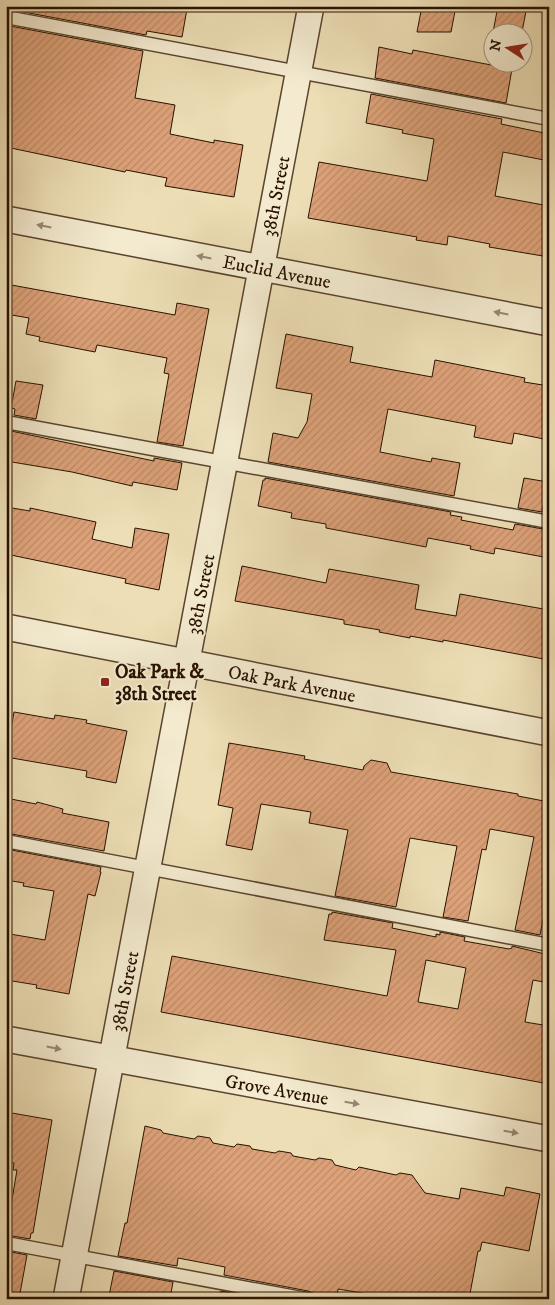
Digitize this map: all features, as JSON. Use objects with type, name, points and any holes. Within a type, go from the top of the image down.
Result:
[{"type":"street","name":"38th Street","points":[[66,1299],[311,6]]},
{"type":"street","name":"Euclid Avenue","points":[[6,219],[549,323]]},
{"type":"street","name":"Oak Park Avenue","points":[[6,627],[549,733]]},
{"type":"street","name":"Grove Avenue","points":[[6,1038],[549,1139]]},
{"type":"lane","points":[[6,17],[298,70],[549,119]]},
{"type":"lane","points":[[6,422],[549,522]]},
{"type":"lane","points":[[6,841],[549,945]]},
{"type":"lane","points":[[6,1243],[307,1299]]},
{"type":"building","points":[[14,6],[172,6],[187,9],[182,37],[147,31],[146,35],[13,10]]},
{"type":"building","points":[[422,6],[456,6],[451,32],[417,32]]},
{"type":"building","points":[[498,6],[527,6],[524,22],[495,22]]},
{"type":"building","points":[[10,26],[143,51],[135,98],[175,105],[170,134],[214,143],[214,140],[243,145],[234,197],[165,186],[167,178],[126,170],[125,172],[6,147],[6,46]]},
{"type":"building","points":[[379,47],[412,54],[413,50],[482,63],[482,72],[511,72],[506,103],[375,78]]},
{"type":"building","points":[[371,94],[502,119],[501,124],[549,134],[549,161],[503,152],[495,196],[549,206],[549,257],[489,247],[490,244],[448,236],[447,245],[416,240],[417,237],[308,218],[319,162],[427,181],[434,139],[402,133],[403,130],[366,123]]},
{"type":"building","points":[[6,284],[175,315],[177,303],[209,309],[183,446],[157,442],[169,374],[164,373],[167,358],[97,345],[95,352],[39,341],[40,337],[26,334],[29,318],[6,314]]},
{"type":"building","points":[[286,334],[353,347],[350,362],[432,377],[435,360],[525,378],[524,382],[549,386],[549,440],[514,433],[512,444],[474,437],[476,426],[388,409],[380,452],[431,462],[432,458],[460,463],[454,496],[268,462],[273,433],[298,438],[307,422],[312,394],[276,388]]},
{"type":"building","points":[[16,381],[43,385],[36,419],[14,415],[15,409],[11,408]]},
{"type":"building","points":[[11,431],[154,461],[154,458],[182,463],[177,490],[133,482],[132,486],[72,472],[6,461]]},
{"type":"building","points":[[265,478],[451,512],[450,515],[462,517],[461,520],[513,530],[515,524],[549,530],[549,558],[495,548],[494,554],[470,549],[471,546],[428,538],[426,547],[326,528],[326,524],[291,518],[292,513],[258,506]]},
{"type":"building","points":[[524,478],[548,482],[542,512],[518,508]]},
{"type":"building","points":[[6,507],[30,511],[30,508],[96,522],[92,539],[132,548],[135,528],[169,534],[159,590],[125,583],[126,579],[6,554]]},
{"type":"building","points":[[242,566],[326,583],[329,569],[419,585],[415,609],[456,616],[460,594],[549,610],[549,660],[443,640],[443,642],[410,636],[410,638],[379,632],[380,630],[344,624],[344,620],[235,601]]},
{"type":"building","points":[[14,712],[54,719],[55,715],[87,720],[86,723],[127,731],[116,783],[86,777],[87,771],[6,757]]},
{"type":"building","points":[[229,743],[305,756],[304,759],[363,770],[364,766],[371,760],[387,763],[391,772],[518,794],[518,796],[549,802],[549,889],[540,935],[515,930],[534,837],[490,829],[486,850],[482,849],[468,921],[443,917],[457,846],[410,838],[396,907],[335,896],[348,830],[309,823],[311,812],[261,804],[252,850],[226,845],[233,808],[218,805]]},
{"type":"building","points":[[6,798],[36,804],[37,802],[63,809],[62,813],[109,822],[104,851],[6,833]]},
{"type":"building","points":[[6,849],[101,867],[95,896],[88,894],[69,994],[36,988],[37,985],[6,980],[6,953],[10,934],[45,940],[54,891],[23,886],[24,883],[6,880]]},
{"type":"building","points":[[332,912],[393,923],[392,928],[436,937],[436,934],[440,935],[440,932],[465,937],[464,941],[509,949],[512,946],[549,955],[549,983],[533,980],[525,1022],[549,1026],[549,1084],[161,1012],[172,956],[387,996],[396,950],[324,940],[329,914],[332,914]],"holes":[[[426,960],[466,968],[458,1009],[418,1002]]]},
{"type":"building","points":[[6,1112],[52,1120],[33,1233],[31,1233],[30,1239],[6,1235],[17,1170],[13,1170],[14,1163],[6,1161]]},
{"type":"building","points":[[145,1126],[161,1130],[163,1133],[194,1139],[198,1136],[210,1138],[213,1143],[234,1147],[237,1144],[275,1153],[279,1151],[291,1153],[293,1156],[315,1160],[319,1158],[332,1160],[335,1165],[356,1170],[359,1167],[396,1175],[400,1173],[412,1175],[425,1193],[459,1199],[461,1188],[504,1196],[506,1187],[540,1194],[529,1251],[482,1242],[480,1251],[478,1251],[469,1299],[397,1299],[338,1289],[337,1299],[315,1299],[313,1293],[308,1291],[224,1275],[225,1267],[178,1258],[177,1266],[118,1256],[125,1223],[127,1223]]},
{"type":"building","points":[[6,1251],[27,1255],[19,1299],[6,1299]]},
{"type":"building","points":[[114,1271],[173,1282],[170,1299],[124,1299],[109,1296]]},
{"type":"building","points":[[221,1291],[261,1299],[220,1299]]},
{"type":"place","name":"Oak Park & 38th Street","points":[[105,682]]}]
